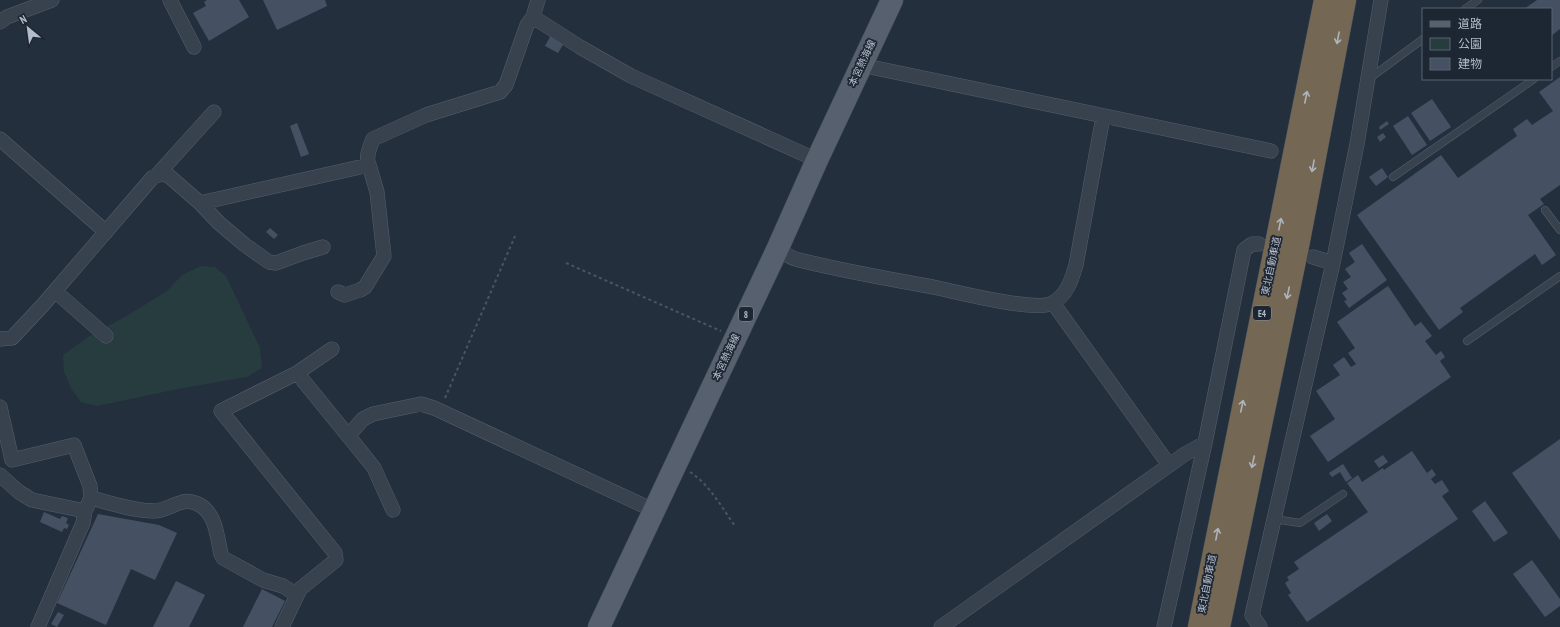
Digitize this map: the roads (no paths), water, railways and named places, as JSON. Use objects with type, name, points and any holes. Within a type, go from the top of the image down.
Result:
[{"type":"highway","name":"東北自動車道","points":[[1199,627],[1325,0]]},
{"type":"highway","name":"東北自動車道","points":[[1219,627],[1298,246],[1346,0]]},
{"type":"main road","name":"本宮熱海線","points":[[599,627],[777,250],[817,160],[892,0]]},
{"type":"street","points":[[0,22],[30,4],[52,0]]},
{"type":"street","points":[[170,0],[194,47]]},
{"type":"street","points":[[338,292],[344,296],[364,287],[384,256],[377,192],[367,162],[369,149],[374,139],[426,115],[460,103],[493,95],[504,89],[527,25],[533,17],[538,0]]},
{"type":"street","points":[[1260,627],[1252,615],[1333,263],[1357,144],[1381,0]]},
{"type":"street","points":[[533,17],[580,47],[631,76],[817,160]]},
{"type":"street","points":[[861,65],[1103,117],[1271,151]]},
{"type":"street","points":[[0,339],[12,338],[153,177],[157,175],[214,112]]},
{"type":"street","points":[[777,250],[797,260],[1003,301],[1034,305],[1049,305],[1061,296],[1070,284],[1076,265],[1103,117]]},
{"type":"street","points":[[0,139],[106,232]]},
{"type":"street","points":[[200,203],[369,165]]},
{"type":"street","points":[[157,175],[162,174],[169,176],[200,203],[219,223],[245,245],[269,262],[276,263],[323,247]]},
{"type":"street","points":[[1164,627],[1205,443],[1244,250],[1252,244],[1260,244]]},
{"type":"street","points":[[1314,257],[1333,263]]},
{"type":"street","points":[[55,290],[106,336]]},
{"type":"street","points":[[1052,303],[1169,465]]},
{"type":"street","points":[[282,627],[300,589],[336,560],[335,553],[221,410],[297,373],[332,349]]},
{"type":"street","points":[[297,373],[374,468],[393,510]]},
{"type":"street","points":[[348,436],[363,419],[373,414],[421,404],[440,411],[653,510]]},
{"type":"street","points":[[0,407],[12,460],[74,445],[90,486],[91,498],[84,511],[83,522],[38,627]]},
{"type":"street","points":[[941,627],[1169,465],[1205,443]]},
{"type":"street","points":[[0,475],[19,492],[32,500],[84,511]]},
{"type":"street","points":[[91,498],[124,506],[155,511],[184,501],[192,501],[208,511],[214,524],[221,554],[224,558],[263,580],[284,586],[297,595]]},
{"type":"lane","points":[[1466,8],[1478,0]]},
{"type":"lane","points":[[1368,79],[1422,40]]},
{"type":"lane","points":[[1393,177],[1533,80]]},
{"type":"lane","points":[[1545,210],[1560,230]]},
{"type":"lane","points":[[1467,340],[1560,276]]},
{"type":"lane","points":[[1274,519],[1300,523],[1343,494]]}]
